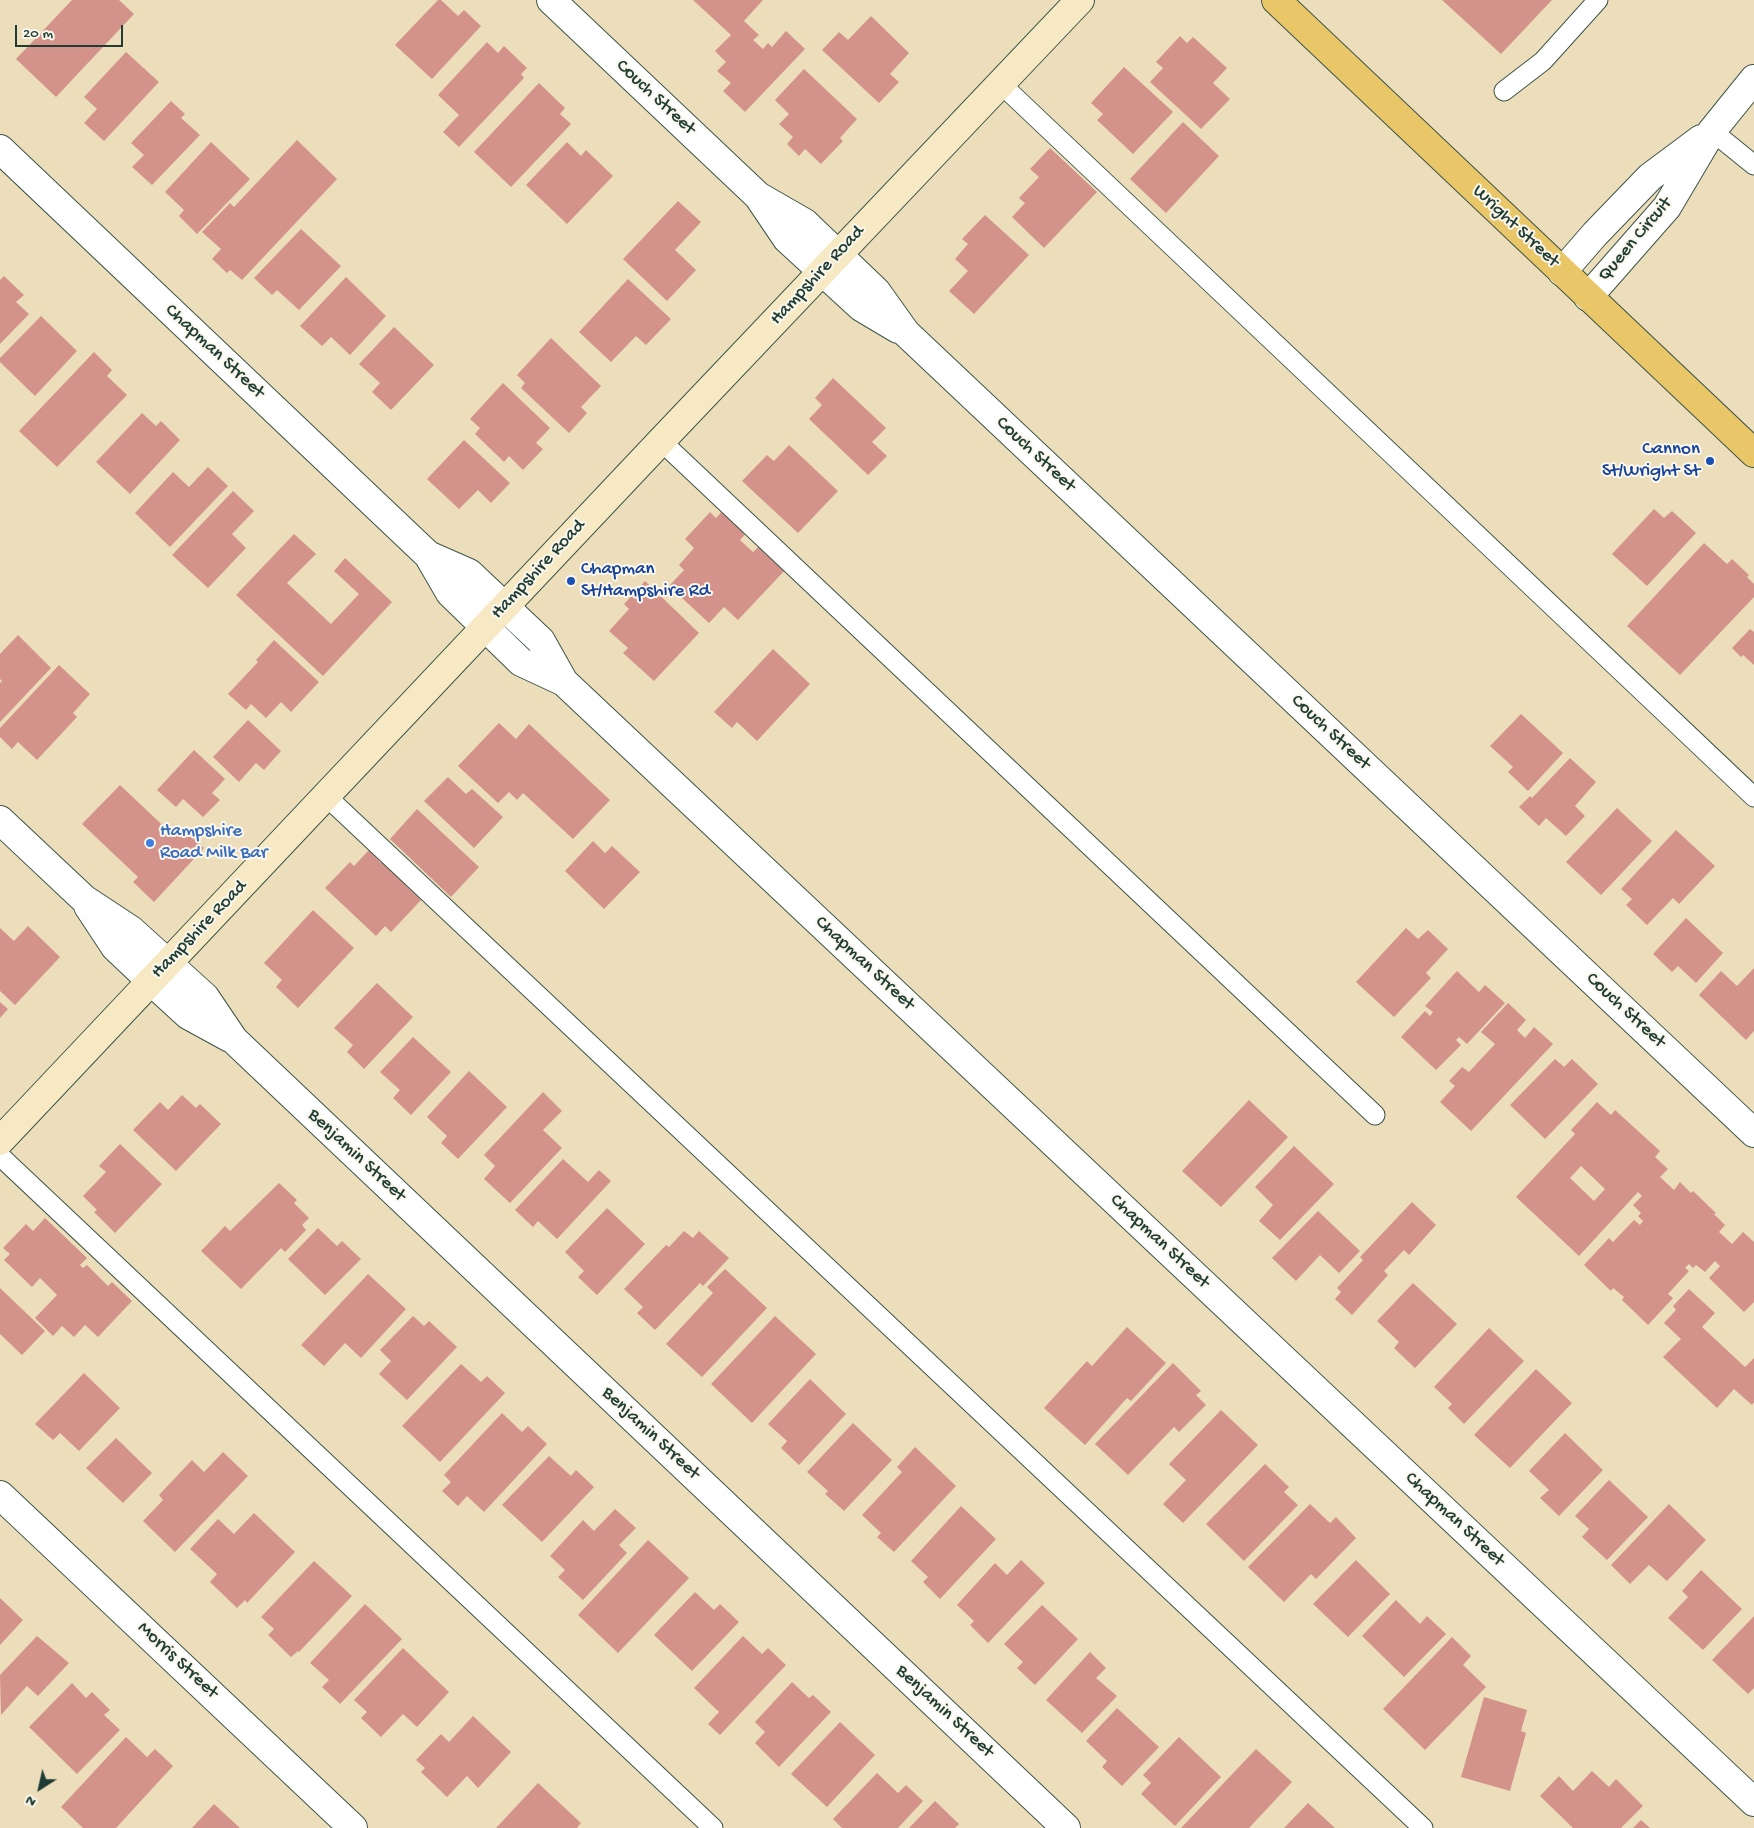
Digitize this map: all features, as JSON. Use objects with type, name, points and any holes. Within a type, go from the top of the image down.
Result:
[{"type":"main road","name":"Wright Street","points":[[1276,0],[1754,453]]},
{"type":"street","name":"Couch Street","points":[[551,0],[758,196],[788,239],[831,264],[861,307],[906,333],[1754,1133]]},
{"type":"street","name":"Hampshire Road","points":[[0,1141],[1080,0]]},
{"type":"street","name":"Queen Circuit","points":[[1588,297],[1667,207],[1712,131],[1754,79]]},
{"type":"street","name":"Queen Circuit","points":[[1562,272],[1595,234],[1650,177],[1712,131]]},
{"type":"street","name":"Chapman Street","points":[[0,149],[428,555],[450,594],[485,628],[521,662],[564,682]]},
{"type":"street","name":"Chapman Street","points":[[428,555],[469,573],[541,641],[564,682],[1754,1802]]},
{"type":"street","name":"Benjamin Street","points":[[0,820],[84,899],[114,947],[160,972],[188,1015],[234,1040],[1066,1828]]},
{"type":"street","name":"Morris Street","points":[[0,1494],[354,1828]]},
{"type":"lane","points":[[1504,91],[1543,61],[1598,0]]},
{"type":"lane","points":[[1001,84],[1754,797]]},
{"type":"lane","points":[[1712,131],[1754,165]]},
{"type":"lane","points":[[661,441],[1375,1115]]},
{"type":"lane","points":[[326,796],[1423,1828]]},
{"type":"lane","points":[[0,1156],[713,1828]]},
{"type":"building","points":[[72,0],[119,0],[134,14],[56,97],[16,59]]},
{"type":"building","points":[[438,0],[441,0],[458,16],[464,10],[481,26],[432,79],[395,45]]},
{"type":"building","points":[[693,0],[763,0],[744,21],[759,35],[753,40],[763,49],[768,43],[772,47],[786,31],[805,49],[745,112],[723,91],[731,83],[717,71],[726,62],[715,51],[731,35]]},
{"type":"building","points":[[1442,0],[1552,0],[1501,54]]},
{"type":"building","points":[[871,16],[909,53],[890,74],[899,82],[879,103],[822,50],[839,32],[848,40]]},
{"type":"building","points":[[1180,36],[1187,43],[1193,37],[1227,68],[1213,83],[1230,99],[1201,129],[1150,82],[1163,68],[1156,62]]},
{"type":"building","points":[[487,42],[498,53],[504,46],[527,68],[521,74],[524,78],[459,147],[443,132],[459,115],[438,95]]},
{"type":"building","points":[[126,52],[159,82],[104,141],[84,123],[97,109],[84,97]]},
{"type":"building","points":[[1124,67],[1173,112],[1133,154],[1097,120],[1103,114],[1091,103]]},
{"type":"building","points":[[804,69],[857,119],[840,138],[843,141],[821,164],[805,149],[799,156],[787,144],[793,137],[779,124],[789,114],[775,100]]},
{"type":"building","points":[[539,83],[565,108],[560,114],[571,124],[511,187],[474,152]]},
{"type":"building","points":[[171,101],[185,114],[181,118],[200,135],[152,185],[132,167],[144,155],[131,143]]},
{"type":"building","points":[[1183,122],[1219,156],[1166,213],[1130,179]]},
{"type":"building","points":[[297,140],[337,179],[242,280],[230,270],[227,273],[212,259],[221,249],[202,232],[230,203],[234,207]]},
{"type":"building","points":[[211,142],[250,179],[197,234],[179,216],[184,210],[165,192]]},
{"type":"building","points":[[567,142],[581,156],[586,150],[613,176],[567,224],[526,185]]},
{"type":"building","points":[[1050,148],[1097,192],[1044,248],[1012,217],[1025,203],[1019,198],[1039,177],[1030,169]]},
{"type":"building","points":[[678,201],[701,222],[675,250],[696,270],[667,301],[623,259]]},
{"type":"building","points":[[985,215],[1029,255],[974,314],[949,291],[968,271],[955,259],[968,244],[962,239]]},
{"type":"building","points":[[301,229],[341,266],[299,310],[277,290],[272,295],[254,278]]},
{"type":"building","points":[[4,276],[24,295],[16,302],[29,314],[0,344],[0,280]]},
{"type":"building","points":[[346,277],[386,316],[350,355],[331,337],[322,346],[300,326]]},
{"type":"building","points":[[628,279],[671,319],[646,345],[636,336],[611,362],[579,332]]},
{"type":"building","points":[[41,316],[77,351],[35,396],[0,362],[0,358]]},
{"type":"building","points":[[394,327],[434,365],[391,410],[372,392],[380,383],[359,364]]},
{"type":"building","points":[[551,338],[601,386],[581,407],[587,413],[569,433],[521,388],[525,383],[517,375]]},
{"type":"building","points":[[94,352],[112,370],[107,376],[127,395],[57,467],[19,431]]},
{"type":"building","points":[[833,378],[886,428],[872,442],[887,456],[868,475],[809,419],[822,405],[815,398]]},
{"type":"building","points":[[503,383],[550,428],[536,443],[543,449],[523,470],[509,456],[504,462],[475,434],[480,428],[470,419]]},
{"type":"building","points":[[142,413],[156,426],[161,421],[180,440],[130,494],[96,462]]},
{"type":"building","points":[[464,440],[510,483],[491,503],[478,490],[459,509],[427,479]]},
{"type":"building","points":[[789,445],[838,491],[798,533],[742,481],[767,455],[774,461]]},
{"type":"building","points":[[208,467],[228,486],[170,547],[135,513],[173,472],[189,487]]},
{"type":"building","points":[[233,491],[254,511],[232,534],[246,548],[208,588],[172,555]]},
{"type":"building","points":[[725,508],[749,530],[740,540],[753,552],[762,543],[788,567],[738,620],[724,607],[709,623],[669,586],[684,570],[679,565],[694,548],[685,539],[710,512],[716,518]]},
{"type":"building","points":[[1654,509],[1664,518],[1672,511],[1696,533],[1647,586],[1612,554]]},
{"type":"building","points":[[294,534],[316,554],[287,583],[331,624],[359,594],[334,571],[345,558],[392,602],[323,676],[236,595]]},
{"type":"building","points":[[1704,543],[1727,564],[1732,559],[1749,575],[1747,577],[1754,584],[1754,597],[1680,675],[1627,626]]},
{"type":"building","points":[[645,581],[699,633],[654,681],[623,653],[628,648],[609,631],[629,609],[624,604]]},
{"type":"building","points":[[1750,629],[1754,632],[1754,665],[1743,655],[1741,657],[1732,648]]},
{"type":"building","points":[[18,635],[51,668],[0,722],[0,683],[2,681],[0,679],[0,654]]},
{"type":"building","points":[[274,640],[319,682],[291,712],[281,702],[266,718],[251,704],[246,710],[228,694],[258,662],[256,660]]},
{"type":"building","points":[[773,649],[810,684],[757,741],[737,722],[732,728],[714,712]]},
{"type":"building","points":[[59,665],[90,694],[73,713],[77,717],[37,760],[18,742],[12,749],[0,737],[0,728]]},
{"type":"building","points":[[1521,714],[1563,753],[1528,791],[1508,772],[1513,767],[1490,746]]},
{"type":"building","points":[[248,720],[281,751],[264,770],[256,763],[239,782],[213,757]]},
{"type":"building","points":[[499,723],[516,739],[529,724],[610,800],[573,839],[523,793],[517,800],[509,792],[498,803],[458,766]]},
{"type":"building","points":[[194,750],[225,779],[212,793],[220,800],[203,817],[183,799],[176,807],[157,790]]},
{"type":"building","points":[[1570,758],[1596,782],[1575,806],[1585,816],[1566,836],[1546,818],[1539,826],[1519,807],[1530,796],[1532,798]]},
{"type":"building","points":[[448,777],[466,794],[472,789],[503,817],[474,848],[424,801]]},
{"type":"building","name":"Hampshire Road Milk Bar","points":[[120,785],[175,837],[183,828],[204,848],[154,902],[133,882],[138,877],[82,824]]},
{"type":"building","points":[[1617,808],[1652,841],[1601,895],[1566,862]]},
{"type":"building","points":[[417,809],[479,867],[451,897],[390,839]]},
{"type":"building","points":[[1676,830],[1715,866],[1679,904],[1673,898],[1647,925],[1626,905],[1632,899],[1621,889]]},
{"type":"building","points":[[593,841],[605,853],[612,846],[640,872],[604,909],[565,871]]},
{"type":"building","points":[[369,850],[381,863],[384,860],[408,882],[405,885],[421,900],[391,932],[385,926],[376,936],[325,888],[350,862],[354,866]]},
{"type":"building","points":[[313,910],[354,948],[298,1008],[276,987],[282,980],[264,963]]},
{"type":"building","points":[[1686,918],[1723,953],[1696,983],[1678,966],[1672,972],[1653,954]]},
{"type":"building","points":[[28,926],[60,957],[15,1005],[0,991],[0,928],[14,941]]},
{"type":"building","points":[[1406,928],[1418,939],[1428,930],[1448,949],[1426,973],[1431,978],[1394,1017],[1356,982]]},
{"type":"building","points":[[1754,968],[1754,1031],[1746,1040],[1699,995],[1721,971],[1737,986]]},
{"type":"building","points":[[1457,971],[1479,992],[1485,985],[1505,1003],[1467,1044],[1459,1037],[1456,1040],[1461,1045],[1436,1070],[1401,1037],[1425,1011],[1430,1016],[1433,1012],[1425,1006]]},
{"type":"building","points":[[377,983],[413,1017],[364,1069],[347,1052],[353,1045],[334,1028]]},
{"type":"building","points":[[0,1002],[8,1009],[0,1018]]},
{"type":"building","points":[[1508,1003],[1526,1020],[1517,1030],[1525,1038],[1534,1027],[1553,1044],[1471,1131],[1440,1102],[1455,1086],[1449,1081],[1462,1067],[1469,1072],[1495,1044],[1481,1032]]},
{"type":"building","points":[[413,1037],[451,1072],[411,1115],[393,1098],[400,1090],[380,1072]]},
{"type":"building","points":[[1555,1059],[1564,1067],[1572,1059],[1598,1084],[1545,1139],[1510,1105]]},
{"type":"building","points":[[469,1071],[507,1107],[458,1159],[441,1143],[447,1136],[427,1117]]},
{"type":"building","points":[[543,1092],[562,1111],[543,1130],[562,1148],[510,1203],[484,1179],[495,1166],[484,1155]]},
{"type":"building","points":[[182,1095],[196,1108],[200,1104],[221,1124],[176,1171],[133,1130],[160,1102],[168,1110]]},
{"type":"building","points":[[1249,1100],[1288,1137],[1221,1207],[1182,1171]]},
{"type":"building","points":[[1597,1102],[1611,1115],[1615,1110],[1660,1151],[1655,1157],[1668,1169],[1660,1177],[1674,1190],[1680,1182],[1691,1193],[1693,1191],[1716,1213],[1714,1214],[1725,1225],[1719,1232],[1732,1244],[1743,1232],[1754,1242],[1754,1302],[1744,1312],[1709,1278],[1720,1266],[1715,1261],[1705,1272],[1696,1265],[1693,1268],[1689,1264],[1685,1268],[1689,1271],[1668,1294],[1673,1298],[1648,1325],[1622,1300],[1624,1297],[1613,1288],[1611,1291],[1584,1265],[1609,1238],[1613,1242],[1634,1220],[1640,1225],[1643,1221],[1638,1216],[1641,1213],[1633,1205],[1642,1196],[1638,1192],[1579,1256],[1516,1197],[1575,1134],[1571,1130]],"holes":[[[1581,1166],[1605,1189],[1594,1201],[1570,1178]]]},
{"type":"building","points":[[120,1144],[162,1184],[115,1233],[94,1212],[97,1210],[83,1196],[106,1172],[99,1166]]},
{"type":"building","points":[[1294,1146],[1334,1184],[1280,1240],[1259,1221],[1273,1205],[1255,1187]]},
{"type":"building","points":[[563,1159],[588,1182],[599,1170],[611,1181],[557,1239],[538,1221],[533,1227],[515,1210]]},
{"type":"building","points":[[279,1183],[297,1200],[294,1203],[309,1218],[302,1225],[306,1230],[285,1252],[281,1248],[241,1289],[201,1251],[225,1226],[230,1231]]},
{"type":"building","points":[[1412,1202],[1436,1225],[1409,1255],[1404,1250],[1384,1271],[1388,1275],[1352,1315],[1335,1299],[1341,1292],[1337,1288],[1363,1260],[1360,1257]]},
{"type":"building","points":[[607,1208],[645,1244],[597,1295],[578,1277],[584,1271],[565,1252]]},
{"type":"building","points":[[1318,1211],[1360,1251],[1339,1273],[1320,1255],[1296,1281],[1272,1258]]},
{"type":"building","points":[[45,1218],[87,1258],[80,1265],[83,1268],[87,1265],[108,1286],[112,1282],[132,1301],[98,1337],[85,1325],[74,1337],[62,1326],[53,1336],[35,1318],[57,1295],[40,1278],[32,1287],[4,1260],[10,1254],[3,1248],[26,1224],[33,1231]]},
{"type":"building","points":[[318,1228],[337,1246],[342,1241],[361,1259],[325,1295],[288,1259]]},
{"type":"building","points":[[684,1231],[693,1238],[699,1231],[729,1258],[703,1286],[700,1283],[655,1330],[637,1313],[643,1307],[624,1289],[666,1245],[669,1247]]},
{"type":"building","points":[[725,1269],[767,1308],[702,1377],[666,1344],[713,1293],[707,1287]]},
{"type":"building","points":[[368,1274],[406,1309],[361,1358],[345,1343],[324,1366],[301,1345]]},
{"type":"building","points":[[1413,1283],[1457,1324],[1415,1368],[1394,1348],[1399,1342],[1377,1321]]},
{"type":"building","points":[[0,1288],[45,1331],[22,1355],[0,1334]]},
{"type":"building","points":[[1689,1289],[1715,1313],[1702,1327],[1745,1367],[1754,1358],[1754,1402],[1752,1405],[1734,1389],[1717,1408],[1663,1357],[1681,1339],[1664,1323],[1676,1310],[1673,1306]]},
{"type":"building","points":[[413,1316],[424,1326],[429,1321],[457,1347],[407,1400],[379,1374],[391,1361],[380,1350]]},
{"type":"building","points":[[775,1316],[816,1354],[752,1423],[711,1384]]},
{"type":"building","points":[[1127,1327],[1166,1363],[1131,1401],[1127,1398],[1085,1445],[1044,1408],[1087,1361],[1092,1366]]},
{"type":"building","points":[[1489,1328],[1524,1361],[1464,1424],[1448,1408],[1452,1404],[1434,1387]]},
{"type":"building","points":[[1173,1363],[1201,1391],[1196,1395],[1206,1405],[1179,1432],[1174,1427],[1128,1475],[1095,1444]]},
{"type":"building","points":[[461,1364],[481,1382],[487,1376],[505,1393],[440,1462],[402,1426]]},
{"type":"building","points":[[1536,1369],[1572,1403],[1510,1468],[1474,1435]]},
{"type":"building","points":[[84,1373],[120,1408],[79,1451],[60,1433],[53,1440],[35,1424]]},
{"type":"building","points":[[810,1379],[846,1414],[799,1465],[781,1448],[787,1441],[768,1424]]},
{"type":"building","points":[[1221,1410],[1258,1445],[1183,1523],[1163,1504],[1186,1480],[1169,1464]]},
{"type":"building","points":[[502,1413],[522,1432],[528,1426],[547,1444],[484,1512],[467,1496],[458,1506],[442,1491],[451,1482],[444,1475]]},
{"type":"building","points":[[853,1423],[892,1460],[844,1511],[825,1494],[828,1491],[807,1472]]},
{"type":"building","points":[[1565,1433],[1603,1470],[1559,1516],[1540,1498],[1549,1490],[1529,1471]]},
{"type":"building","points":[[116,1438],[152,1473],[123,1503],[86,1468]]},
{"type":"building","points":[[915,1447],[956,1486],[894,1552],[877,1537],[881,1533],[862,1515],[902,1472],[897,1467]]},
{"type":"building","points":[[223,1452],[248,1476],[175,1552],[143,1521],[163,1500],[159,1495],[192,1460],[204,1472]]},
{"type":"building","points":[[549,1456],[571,1476],[576,1470],[594,1487],[542,1542],[502,1505]]},
{"type":"building","points":[[1265,1464],[1289,1487],[1284,1492],[1298,1505],[1244,1561],[1206,1524]]},
{"type":"building","points":[[1609,1480],[1648,1517],[1607,1560],[1582,1537],[1589,1529],[1575,1516]]},
{"type":"building","points":[[1310,1504],[1330,1523],[1336,1517],[1356,1538],[1316,1579],[1311,1574],[1284,1602],[1248,1567]]},
{"type":"building","points":[[1669,1504],[1706,1540],[1667,1581],[1649,1565],[1630,1584],[1611,1565]]},
{"type":"building","points":[[961,1506],[996,1539],[940,1599],[923,1582],[928,1577],[911,1561]]},
{"type":"building","points":[[615,1509],[636,1528],[619,1545],[627,1553],[583,1600],[558,1577],[565,1570],[550,1556],[583,1520],[594,1531]]},
{"type":"building","points":[[254,1513],[295,1552],[247,1603],[245,1600],[237,1608],[210,1582],[217,1574],[190,1549],[218,1519],[234,1534]]},
{"type":"building","points":[[648,1540],[689,1578],[618,1653],[578,1615]]},
{"type":"building","points":[[1021,1560],[1045,1583],[988,1643],[970,1625],[974,1621],[957,1605],[995,1563],[1007,1575]]},
{"type":"building","points":[[1356,1560],[1390,1594],[1348,1637],[1313,1604]]},
{"type":"building","points":[[314,1561],[352,1596],[299,1652],[291,1657],[268,1635],[274,1629],[261,1617]]},
{"type":"building","points":[[1701,1570],[1742,1609],[1703,1650],[1668,1618],[1688,1597],[1682,1591]]},
{"type":"building","points":[[695,1592],[714,1610],[720,1604],[739,1622],[692,1671],[654,1635]]},
{"type":"building","points":[[0,1598],[23,1620],[0,1645]]},
{"type":"building","points":[[1396,1600],[1420,1624],[1427,1616],[1446,1634],[1404,1677],[1362,1636]]},
{"type":"building","points":[[365,1604],[402,1639],[340,1704],[322,1687],[329,1680],[310,1663]]},
{"type":"building","points":[[1042,1605],[1078,1639],[1035,1685],[1017,1668],[1023,1662],[1004,1644]]},
{"type":"building","points":[[1754,1616],[1754,1688],[1748,1694],[1712,1660]]},
{"type":"building","points":[[37,1636],[69,1663],[38,1696],[27,1686],[1,1715],[0,1675]]},
{"type":"building","points":[[743,1636],[762,1654],[768,1648],[786,1665],[720,1735],[708,1724],[719,1712],[694,1688]]},
{"type":"building","points":[[1452,1637],[1471,1656],[1463,1665],[1486,1687],[1425,1750],[1383,1709]]},
{"type":"building","points":[[403,1648],[449,1692],[417,1727],[403,1714],[381,1737],[361,1718],[367,1712],[354,1700]]},
{"type":"building","points":[[1090,1652],[1106,1668],[1096,1678],[1117,1696],[1082,1733],[1046,1700]]},
{"type":"building","points":[[792,1682],[809,1698],[813,1695],[831,1712],[779,1767],[755,1743],[765,1732],[755,1722]]},
{"type":"building","points":[[72,1683],[86,1698],[92,1692],[110,1710],[104,1715],[120,1730],[77,1774],[29,1727]]},
{"type":"building","points":[[1484,1697],[1527,1710],[1521,1731],[1526,1733],[1510,1791],[1461,1777]]},
{"type":"building","points":[[1117,1708],[1159,1747],[1122,1786],[1102,1767],[1107,1761],[1086,1741]]},
{"type":"building","points":[[473,1716],[511,1752],[478,1788],[467,1776],[447,1797],[421,1772],[425,1768],[416,1760],[441,1734],[449,1742]]},
{"type":"building","points":[[840,1722],[875,1755],[827,1807],[791,1774]]},
{"type":"building","points":[[126,1737],[147,1757],[155,1749],[173,1766],[116,1828],[83,1828],[61,1807]]},
{"type":"building","points":[[1179,1737],[1221,1777],[1175,1826],[1141,1794],[1151,1783],[1143,1775]]},
{"type":"building","points":[[1256,1749],[1292,1782],[1249,1828],[1181,1828]]},
{"type":"building","points":[[1592,1771],[1609,1787],[1616,1779],[1643,1806],[1621,1828],[1573,1828],[1540,1796],[1559,1776],[1573,1791]]},
{"type":"building","points":[[877,1773],[898,1793],[906,1785],[923,1801],[898,1828],[842,1828],[833,1819]]},
{"type":"building","points":[[538,1783],[581,1823],[577,1828],[496,1828]]},
{"type":"building","points":[[935,1801],[959,1824],[955,1828],[909,1828]]},
{"type":"building","points":[[1308,1803],[1335,1828],[1284,1828]]},
{"type":"building","points":[[214,1804],[240,1828],[192,1828]]},
{"type":"building","points":[[1641,1820],[1650,1828],[1633,1828]]},
{"type":"place","name":"Cannon St/Wright St","points":[[1710,461]]},
{"type":"place","name":"Chapman St/Hampshire Rd","points":[[571,581]]},
{"type":"place","name":"Hampshire Road Milk Bar","points":[[150,843]]}]
